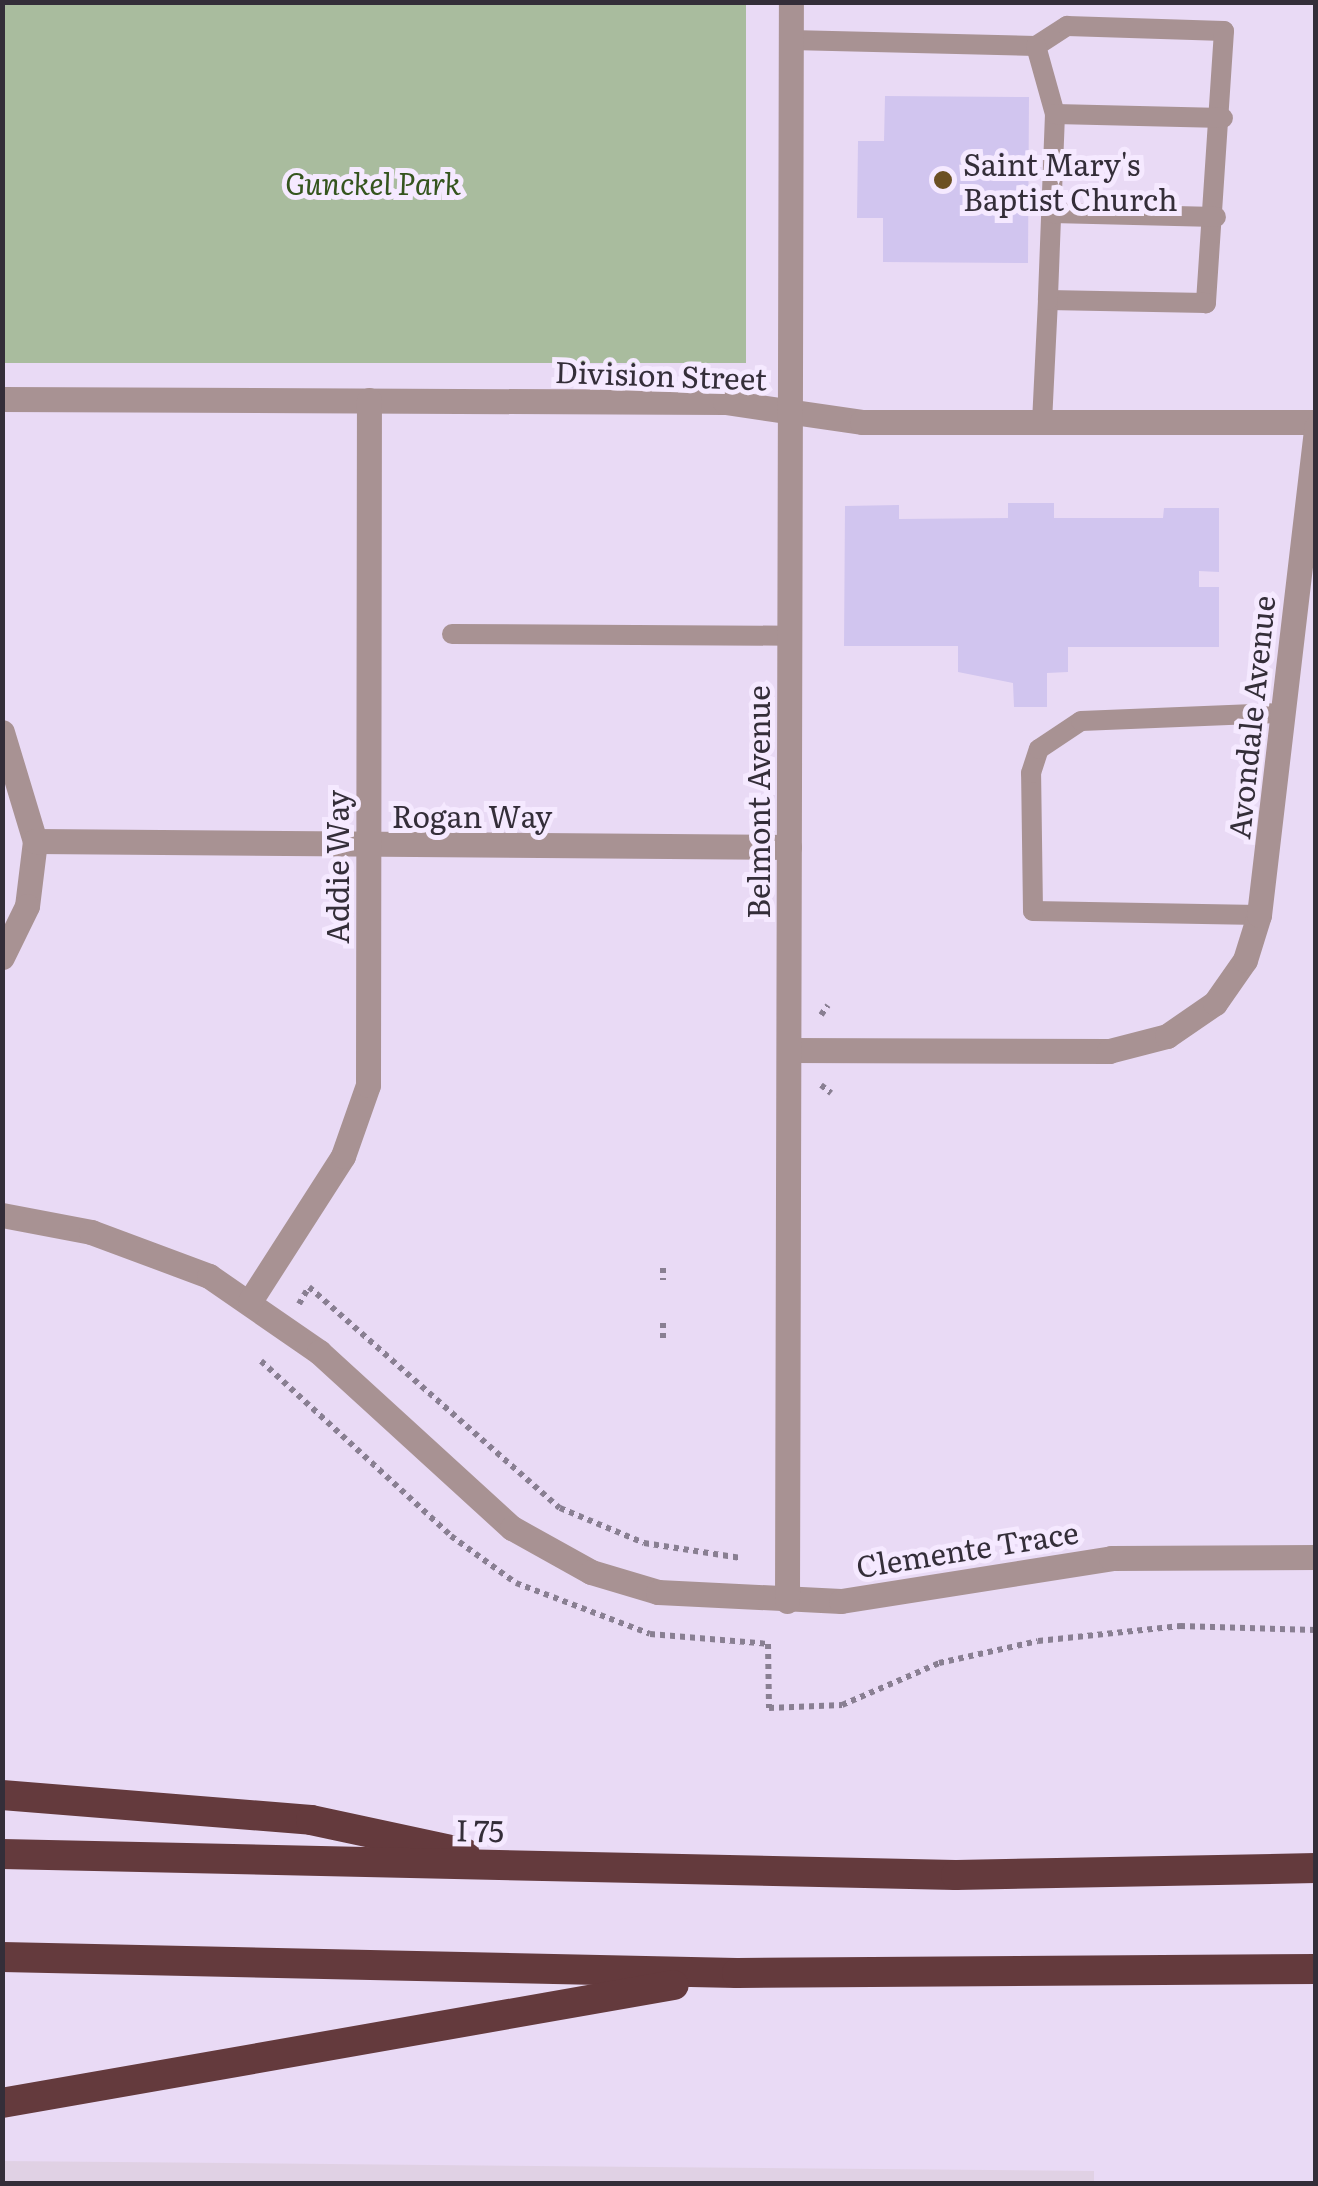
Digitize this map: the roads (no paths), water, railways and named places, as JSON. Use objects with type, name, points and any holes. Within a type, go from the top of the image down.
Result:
[{"type":"highway","points":[[2,1795],[363,1827],[501,1864]]},
{"type":"highway","name":"I 75","points":[[2,1854],[956,1875],[1316,1868]]},
{"type":"highway","points":[[2,1956],[737,1973],[1316,1969]]},
{"type":"highway","points":[[2,2104],[737,1973]]},
{"type":"street","name":"Belmont Avenue","points":[[787,1601],[791,2]]},
{"type":"street","name":"Division Street","points":[[2,399],[724,402],[790,413],[1042,422],[1316,424]]},
{"type":"street","name":"Addie Way","points":[[250,1301],[362,1110],[368,847],[369,400]]},
{"type":"street","name":"Avondale Avenue","points":[[789,1050],[1109,1051],[1167,1036],[1215,1003],[1245,960],[1260,915],[1316,424]]},
{"type":"street","points":[[2,732],[35,841],[27,906],[2,957]]},
{"type":"street","name":"Rogan Way","points":[[35,841],[368,847],[789,847]]},
{"type":"street","name":"Clemente Trace","points":[[2,1215],[182,1262],[250,1301],[538,1546],[658,1592],[787,1601],[892,1597],[1111,1558],[1316,1558]]},
{"type":"lane","points":[[791,40],[1036,46],[1067,26],[1211,26],[1228,45],[1206,303],[1048,300]]},
{"type":"lane","points":[[1036,46],[1055,114],[1042,422]]},
{"type":"lane","points":[[1055,114],[1223,118]]},
{"type":"lane","points":[[1052,213],[1216,216]]},
{"type":"lane","points":[[452,634],[790,636]]},
{"type":"lane","points":[[1260,915],[1034,911],[1031,773],[1039,749],[1081,721],[1283,713]]},
{"type":"place","name":"Saint Mary's Baptist Church","points":[[943,180]]},
{"type":"park label","name":"Gunckel Park","points":[[373,182]]}]
